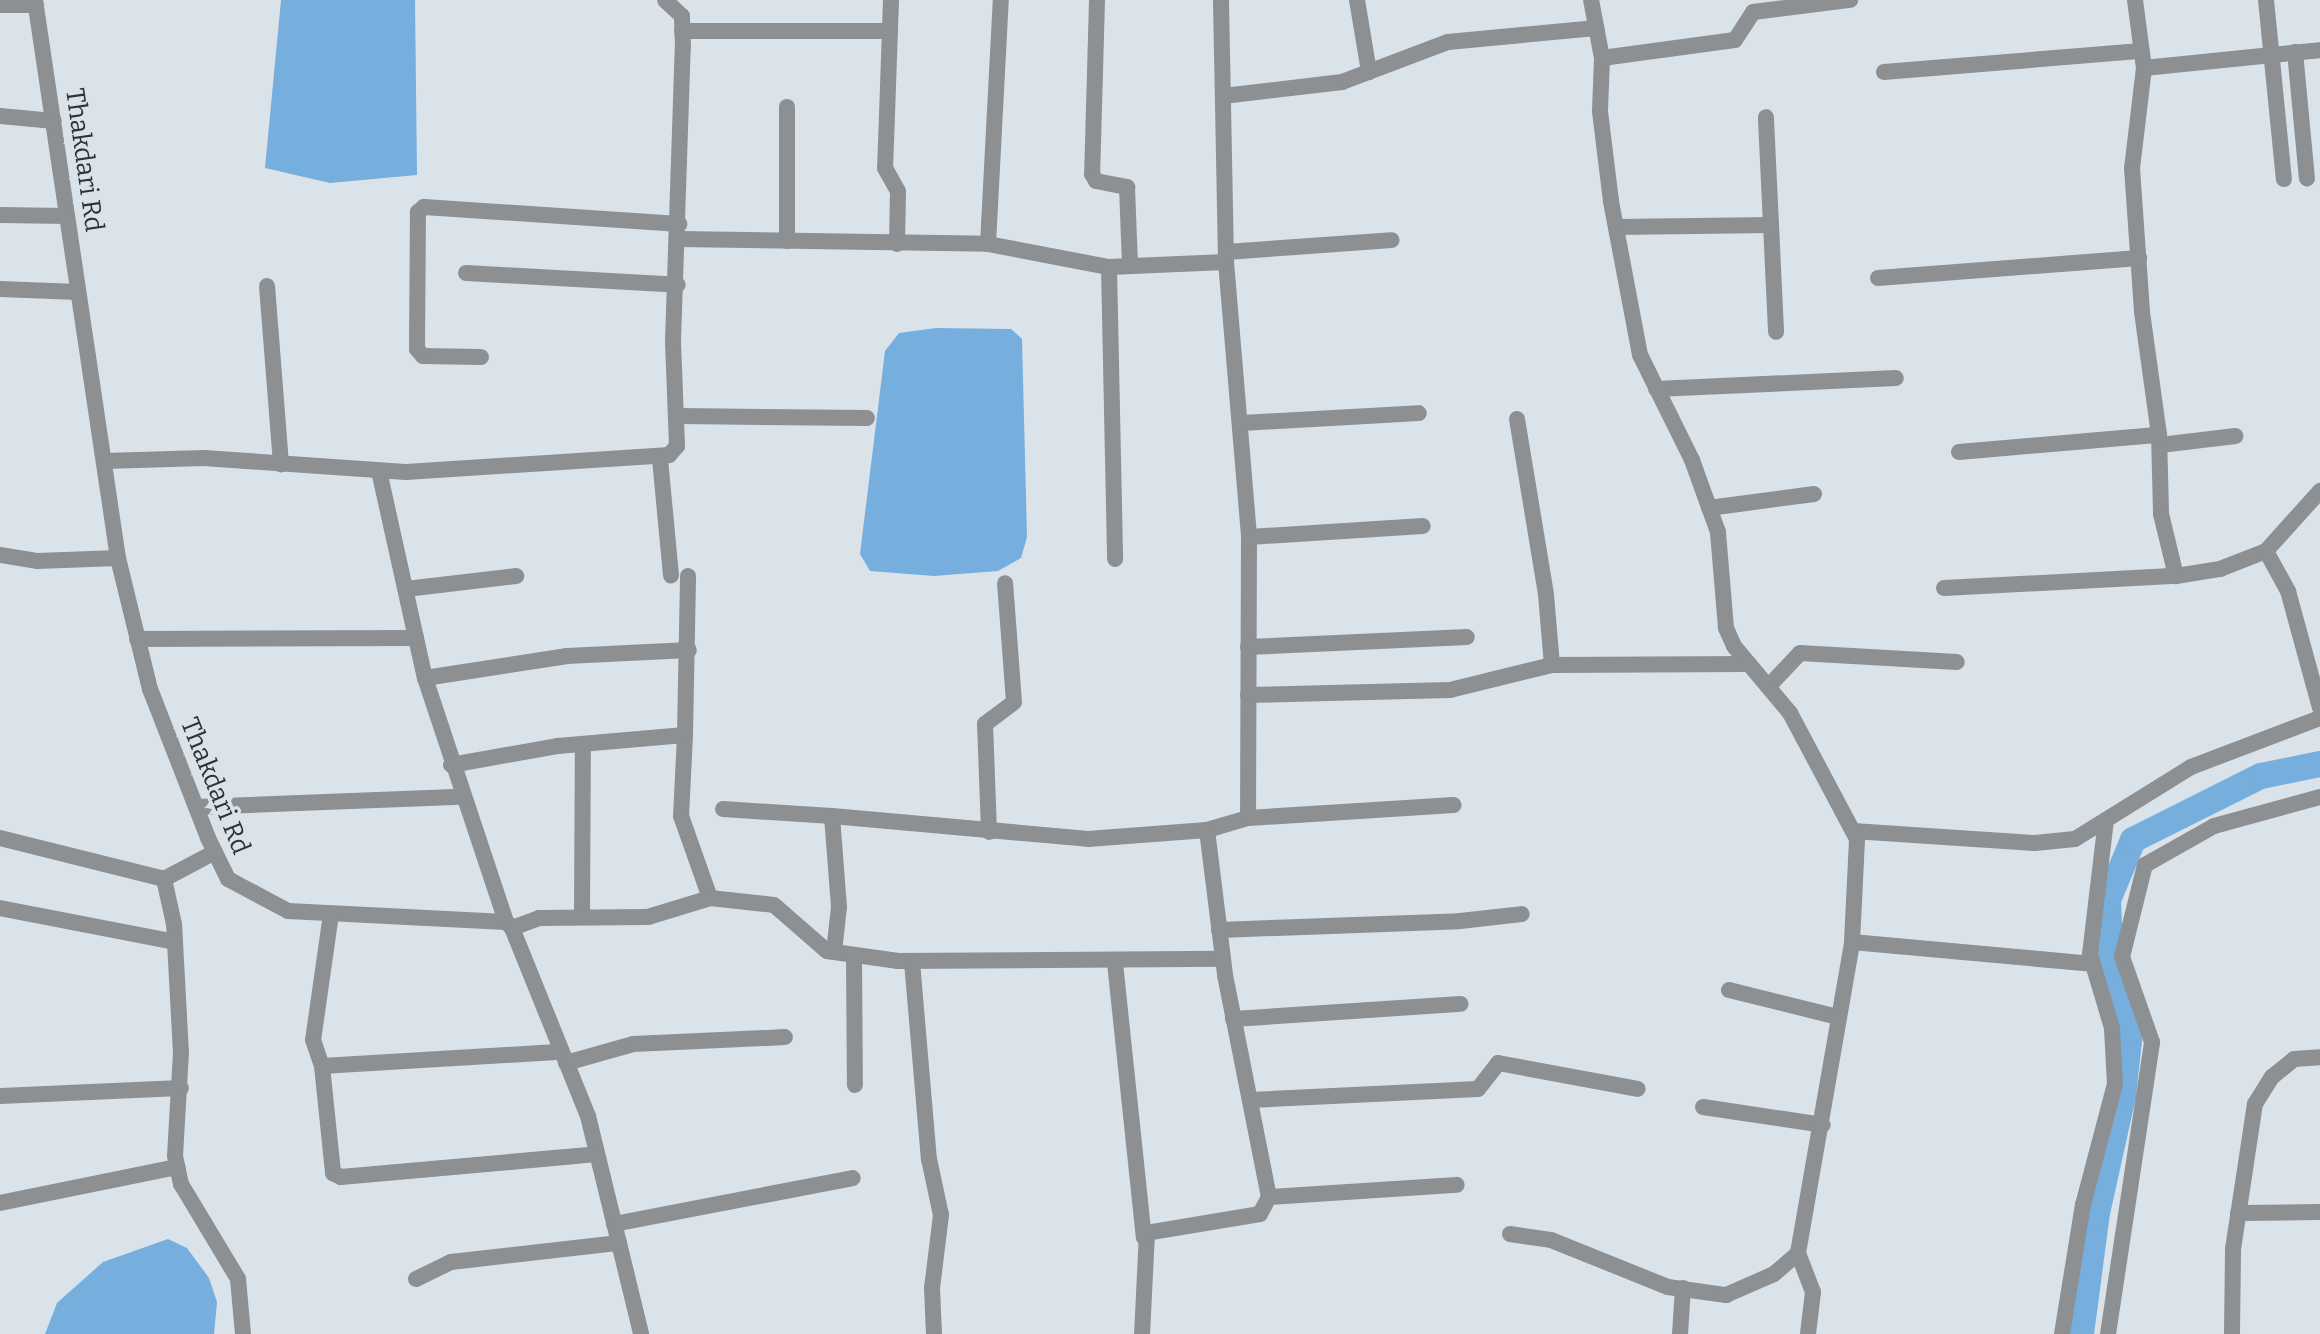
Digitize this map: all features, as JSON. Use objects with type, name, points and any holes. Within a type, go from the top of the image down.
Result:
[{"type":"street","points":[[104,461],[204,458],[379,471],[660,459],[677,446],[673,341],[678,285],[682,16],[665,0]]},
{"type":"street","points":[[891,0],[885,168],[898,191],[897,244]]},
{"type":"street","points":[[988,244],[1001,0]]},
{"type":"street","points":[[1097,0],[1092,174],[1096,181],[1127,187],[1130,266]]},
{"type":"street","points":[[1221,0],[1226,257],[1249,537],[1248,818]]},
{"type":"street","points":[[1357,0],[1369,72]]},
{"type":"street","points":[[1591,0],[1602,58],[1600,111],[1616,227],[1640,355],[1718,532],[1726,628],[1749,664],[1790,713],[1857,839],[1852,942],[1823,1125],[1798,1253],[1813,1292],[1808,1334]]},
{"type":"street","points":[[1602,58],[1735,40],[1753,12],[1850,0]]},
{"type":"street","points":[[2135,0],[2144,68],[2132,168],[2159,440],[2161,514],[2176,576]]},
{"type":"street","points":[[2266,0],[2268,55],[2284,179]]},
{"type":"street","points":[[0,5],[36,3]]},
{"type":"street","name":"Thakdari Rd","points":[[36,3],[118,558],[150,689],[228,879],[288,911],[509,925],[539,918],[582,915],[648,917],[710,898]]},
{"type":"street","points":[[1223,96],[1306,90],[1369,72],[1448,42],[1596,28]]},
{"type":"street","points":[[682,31],[890,31]]},
{"type":"street","points":[[2144,68],[2320,50]]},
{"type":"street","points":[[1884,72],[2141,51]]},
{"type":"street","points":[[2295,52],[2307,178]]},
{"type":"street","points":[[787,107],[787,241]]},
{"type":"street","points":[[0,116],[54,121]]},
{"type":"street","points":[[1766,117],[1776,332]]},
{"type":"street","points":[[481,357],[423,356],[417,349],[418,212],[424,207],[787,241],[988,244],[1109,267],[1392,240]]},
{"type":"street","points":[[0,215],[67,216]]},
{"type":"street","points":[[1616,227],[1771,225]]},
{"type":"street","points":[[1878,278],[2139,258]]},
{"type":"street","points":[[1109,267],[1115,559]]},
{"type":"street","points":[[466,273],[678,285]]},
{"type":"street","points":[[267,286],[281,464]]},
{"type":"street","points":[[0,289],[78,292]]},
{"type":"street","points":[[1656,389],[1896,378]]},
{"type":"street","points":[[1242,423],[1419,413]]},
{"type":"street","points":[[678,416],[867,418]]},
{"type":"street","points":[[1517,419],[1546,595],[1552,665]]},
{"type":"street","points":[[1959,452],[2235,436]]},
{"type":"street","points":[[660,459],[689,650],[681,816],[710,898],[774,905],[834,952],[854,956],[912,962],[1115,963],[1223,959]]},
{"type":"street","points":[[379,471],[425,678],[451,765],[500,893],[509,925],[564,1058],[597,1154],[641,1334]]},
{"type":"street","points":[[1944,588],[2176,576],[2220,569],[2266,551],[2320,491]]},
{"type":"street","points":[[1709,508],[1814,494]]},
{"type":"street","points":[[1249,537],[1423,526]]},
{"type":"street","points":[[2266,551],[2288,591],[2320,708]]},
{"type":"street","points":[[0,555],[37,561],[118,558]]},
{"type":"street","points":[[406,589],[516,576]]},
{"type":"street","points":[[989,832],[985,724],[1014,702],[1005,583]]},
{"type":"street","points":[[1248,647],[1467,637]]},
{"type":"street","points":[[137,639],[416,638]]},
{"type":"street","points":[[425,678],[567,656],[689,650]]},
{"type":"street","points":[[1769,686],[1800,653],[1957,662]]},
{"type":"street","points":[[1248,695],[1450,690],[1552,665],[1749,664]]},
{"type":"street","points":[[1853,831],[2035,843],[2075,839],[2191,767],[2320,718]]},
{"type":"street","points":[[451,765],[583,744],[685,735]]},
{"type":"street","points":[[582,915],[583,744]]},
{"type":"street","points":[[196,807],[461,797]]},
{"type":"street","points":[[2108,1334],[2152,1042],[2122,957],[2145,865],[2214,826],[2320,797]]},
{"type":"street","points":[[723,809],[1088,839],[1207,830],[1248,818],[1454,805]]},
{"type":"street","points":[[832,816],[839,907],[834,952]]},
{"type":"street","points":[[2062,1334],[2083,1205],[2115,1084],[2112,1028],[2092,964],[2106,820]]},
{"type":"street","points":[[1144,1237],[1153,1230],[1260,1214],[1269,1197],[1233,1019],[1207,830]]},
{"type":"street","points":[[0,838],[164,879],[215,852]]},
{"type":"street","points":[[164,879],[175,942],[181,1088],[177,1167],[204,1228],[238,1279],[243,1334]]},
{"type":"street","points":[[0,908],[175,942]]},
{"type":"street","points":[[331,914],[313,1040],[322,1066],[336,1176],[597,1154]]},
{"type":"street","points":[[1219,930],[1460,921],[1522,914]]},
{"type":"street","points":[[1852,942],[2092,964]]},
{"type":"street","points":[[854,956],[855,1085]]},
{"type":"street","points":[[912,962],[929,1159],[941,1215],[932,1288],[934,1334]]},
{"type":"street","points":[[1115,963],[1144,1237],[1142,1334]]},
{"type":"street","points":[[1729,990],[1838,1017]]},
{"type":"street","points":[[1233,1019],[1461,1004]]},
{"type":"street","points":[[322,1066],[564,1058],[633,1044],[785,1037]]},
{"type":"street","points":[[2232,1334],[2238,1213],[2255,1104],[2272,1077],[2294,1059],[2320,1057]]},
{"type":"street","points":[[1251,1100],[1478,1089],[1498,1063],[1638,1089]]},
{"type":"street","points":[[0,1096],[181,1088]]},
{"type":"street","points":[[1703,1107],[1823,1125]]},
{"type":"street","points":[[0,1203],[177,1167]]},
{"type":"street","points":[[614,1224],[853,1178]]},
{"type":"street","points":[[1269,1197],[1457,1185]]},
{"type":"street","points":[[2238,1213],[2319,1212]]},
{"type":"street","points":[[1510,1234],[1551,1240],[1668,1287],[1726,1295],[1774,1274],[1798,1253]]},
{"type":"street","points":[[416,1279],[451,1262],[619,1243]]},
{"type":"street","points":[[1680,1334],[1683,1288]]},
{"type":"water","points":[[281,0],[415,0],[417,175],[330,183],[265,168]]},
{"type":"water","points":[[936,328],[1011,329],[1022,339],[1027,537],[1021,558],[998,571],[934,576],[870,571],[860,554],[885,351],[899,333]]},
{"type":"water","points":[[168,1239],[187,1248],[209,1278],[217,1302],[214,1334],[45,1334],[57,1303],[103,1262]]},
{"type":"waterway","points":[[2081,1334],[2097,1213],[2123,1096],[2130,1032],[2111,969],[2108,900],[2133,840],[2261,776],[2320,764]]}]
